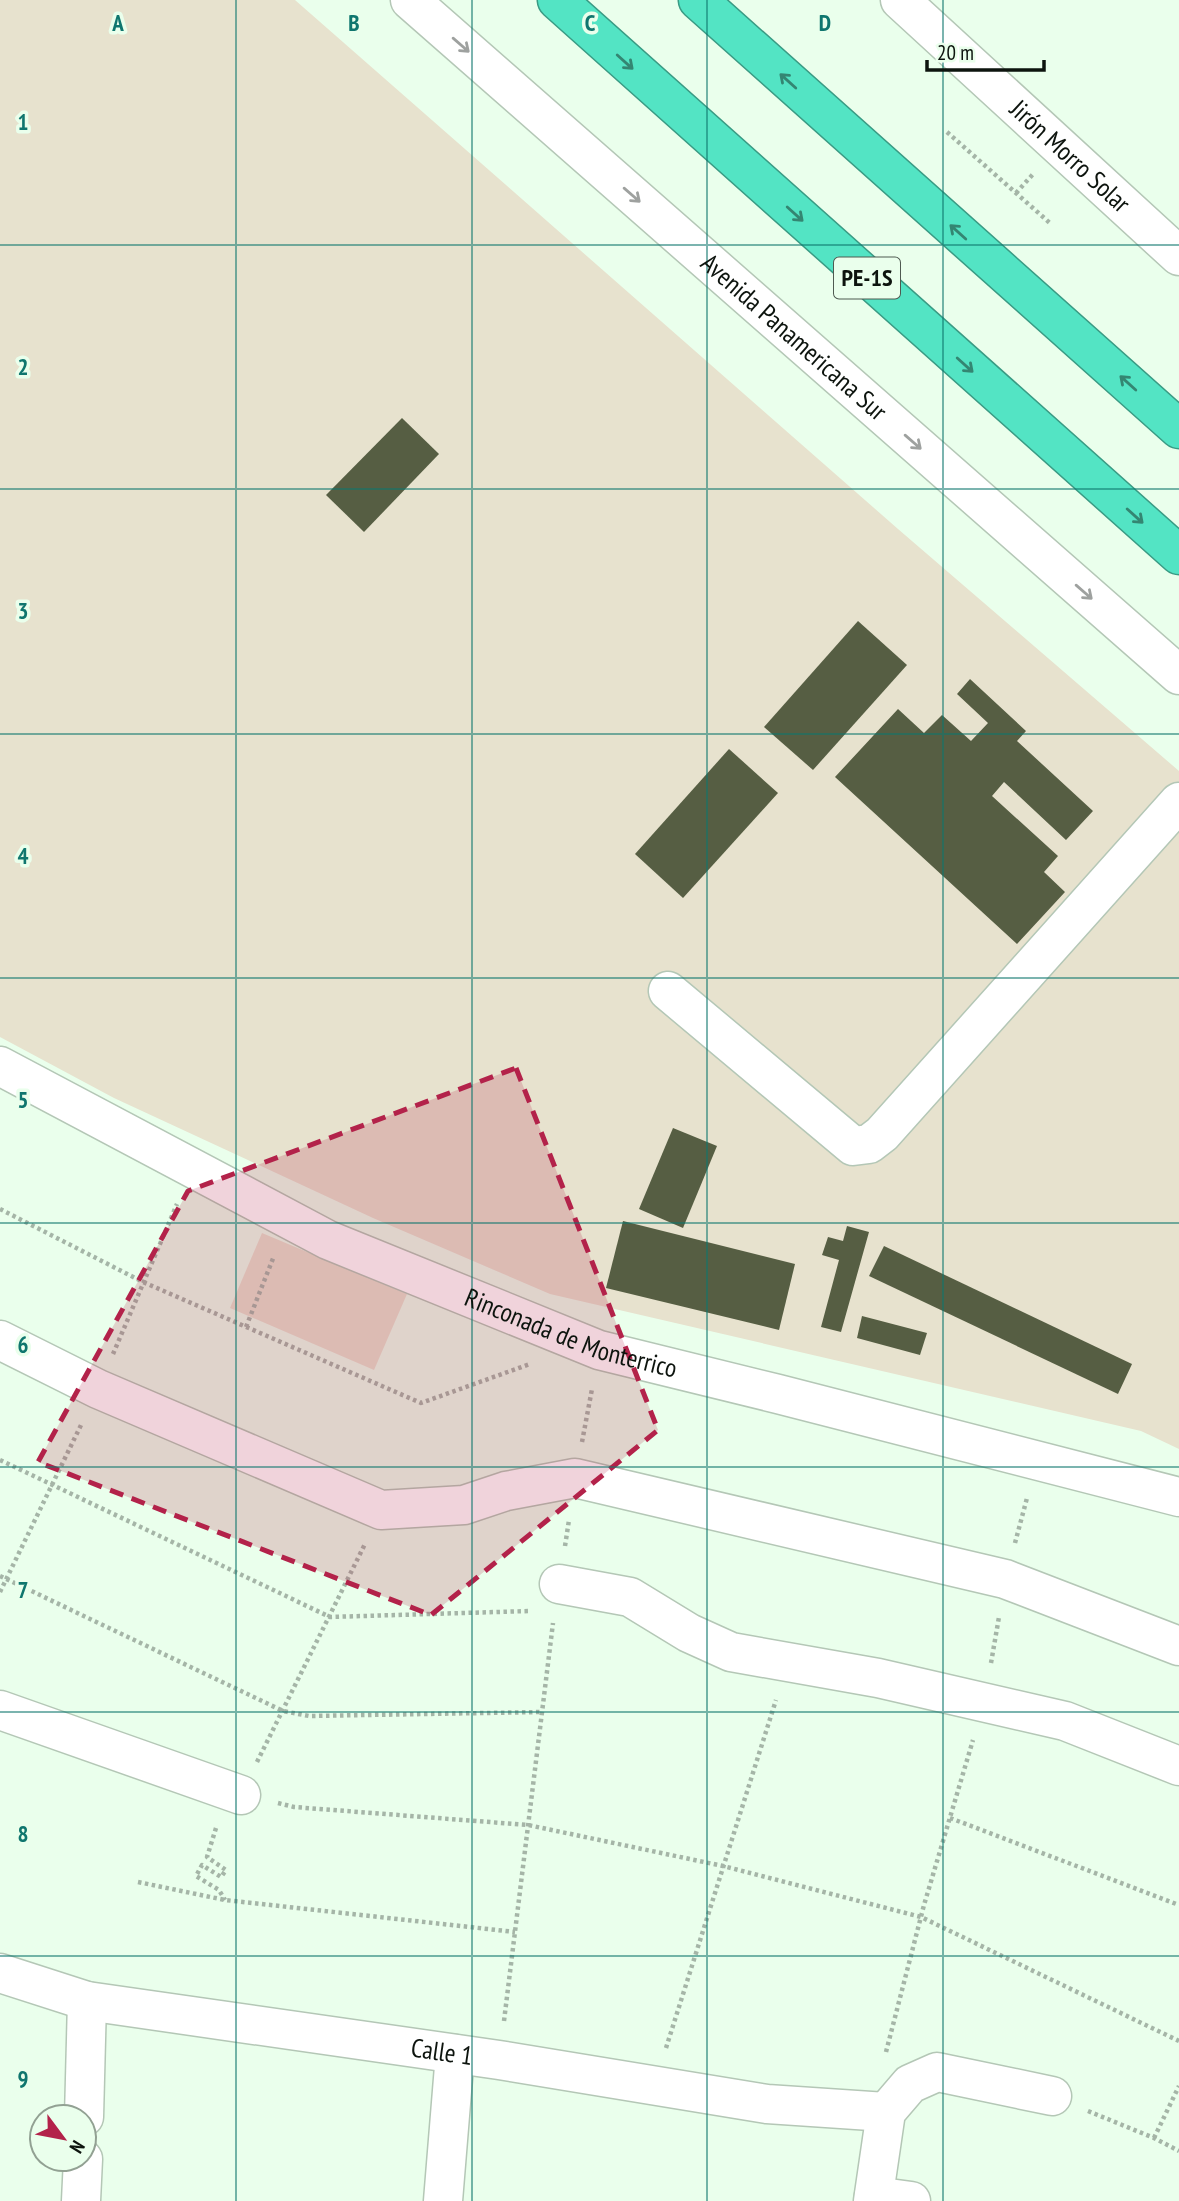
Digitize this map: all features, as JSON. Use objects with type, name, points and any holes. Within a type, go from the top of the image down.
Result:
[{"type":"highway","name":"PE-1S","points":[[557,0],[1179,555]]},
{"type":"highway","points":[[698,0],[1179,429]]},
{"type":"street","name":"Avenida Panamericana Sur","points":[[410,0],[1179,676]]},
{"type":"street","name":"Jirón Morro Solar","points":[[900,0],[1179,256]]},
{"type":"street","points":[[668,992],[853,1146],[869,1144],[882,1134],[1179,802]]},
{"type":"street","name":"Rinconada de Monterrico","points":[[0,1066],[328,1240],[592,1348],[1179,1497]]},
{"type":"street","points":[[0,1340],[97,1389],[381,1510],[464,1505],[506,1491],[575,1478],[1006,1579],[1179,1646]]},
{"type":"street","points":[[557,1597],[631,1597],[689,1633],[731,1652],[984,1701],[1065,1721],[1179,1766]]},
{"type":"street","points":[[0,1710],[234,1793]]},
{"type":"street","name":"Calle 1","points":[[0,1973],[87,2001],[499,2060],[767,2104],[886,2112]]},
{"type":"street","points":[[84,2103],[87,2001]]},
{"type":"street","points":[[443,2201],[455,2054]]},
{"type":"street","points":[[886,2199],[886,2112],[910,2084],[937,2072],[1052,2096]]},
{"type":"street","points":[[81,2201],[82,2173]]},
{"type":"path","points":[[947,132],[1051,224]]},
{"type":"path","points":[[0,1592],[97,1389],[192,1168]]},
{"type":"path","points":[[0,1209],[144,1282],[421,1404],[592,1348],[557,1597],[499,2060]]},
{"type":"path","points":[[246,1327],[289,1220]]},
{"type":"path","points":[[0,1460],[330,1617],[557,1597]]},
{"type":"path","points":[[225,1900],[219,1890],[197,1876],[202,1865],[221,1877],[226,1870],[207,1857],[234,1793],[283,1711],[381,1510]]},
{"type":"path","points":[[0,1576],[283,1711],[309,1716],[542,1712]]},
{"type":"path","points":[[654,2086],[788,1662]]},
{"type":"path","points":[[886,2112],[884,2060],[921,1917],[984,1701]]},
{"type":"path","points":[[234,1793],[294,1807],[528,1825],[723,1866],[921,1917],[1179,2041]]},
{"type":"path","points":[[950,1818],[1179,1905]]},
{"type":"path","points":[[138,1882],[225,1900],[515,1933]]},
{"type":"path","points":[[1154,2138],[1179,2086]]},
{"type":"path","points":[[1052,2096],[1179,2151]]},
{"type":"highlighted area","points":[[516,1068],[658,1430],[431,1615],[38,1462],[188,1191]]},
{"type":"shaded area","points":[[0,0],[295,0],[898,529],[1179,771],[1179,1449],[1141,1431],[550,1294],[373,1218],[114,1098],[0,1037]]},
{"type":"shaded area","points":[[262,1233],[407,1294],[374,1370],[230,1308]]},
{"type":"building","points":[[402,418],[439,454],[364,532],[326,495]]},
{"type":"building","points":[[858,621],[907,665],[813,770],[764,727]]},
{"type":"building","points":[[970,679],[1026,731],[1017,741],[1093,811],[1066,840],[1004,782],[992,796],[1058,856],[1044,872],[1065,892],[1017,944],[835,777],[898,709],[924,733],[942,715],[971,741],[988,723],[957,694]]},
{"type":"building","points":[[729,749],[778,793],[683,898],[635,854]]},
{"type":"building","points":[[673,1128],[717,1146],[683,1228],[639,1209]]},
{"type":"building","points":[[623,1221],[795,1264],[779,1330],[606,1288]]},
{"type":"building","points":[[847,1226],[869,1232],[841,1332],[821,1327],[839,1260],[822,1255],[828,1237],[843,1241]]},
{"type":"building","points":[[884,1246],[1132,1364],[1118,1394],[869,1276]]},
{"type":"building","points":[[862,1316],[927,1333],[920,1355],[857,1338]]}]
